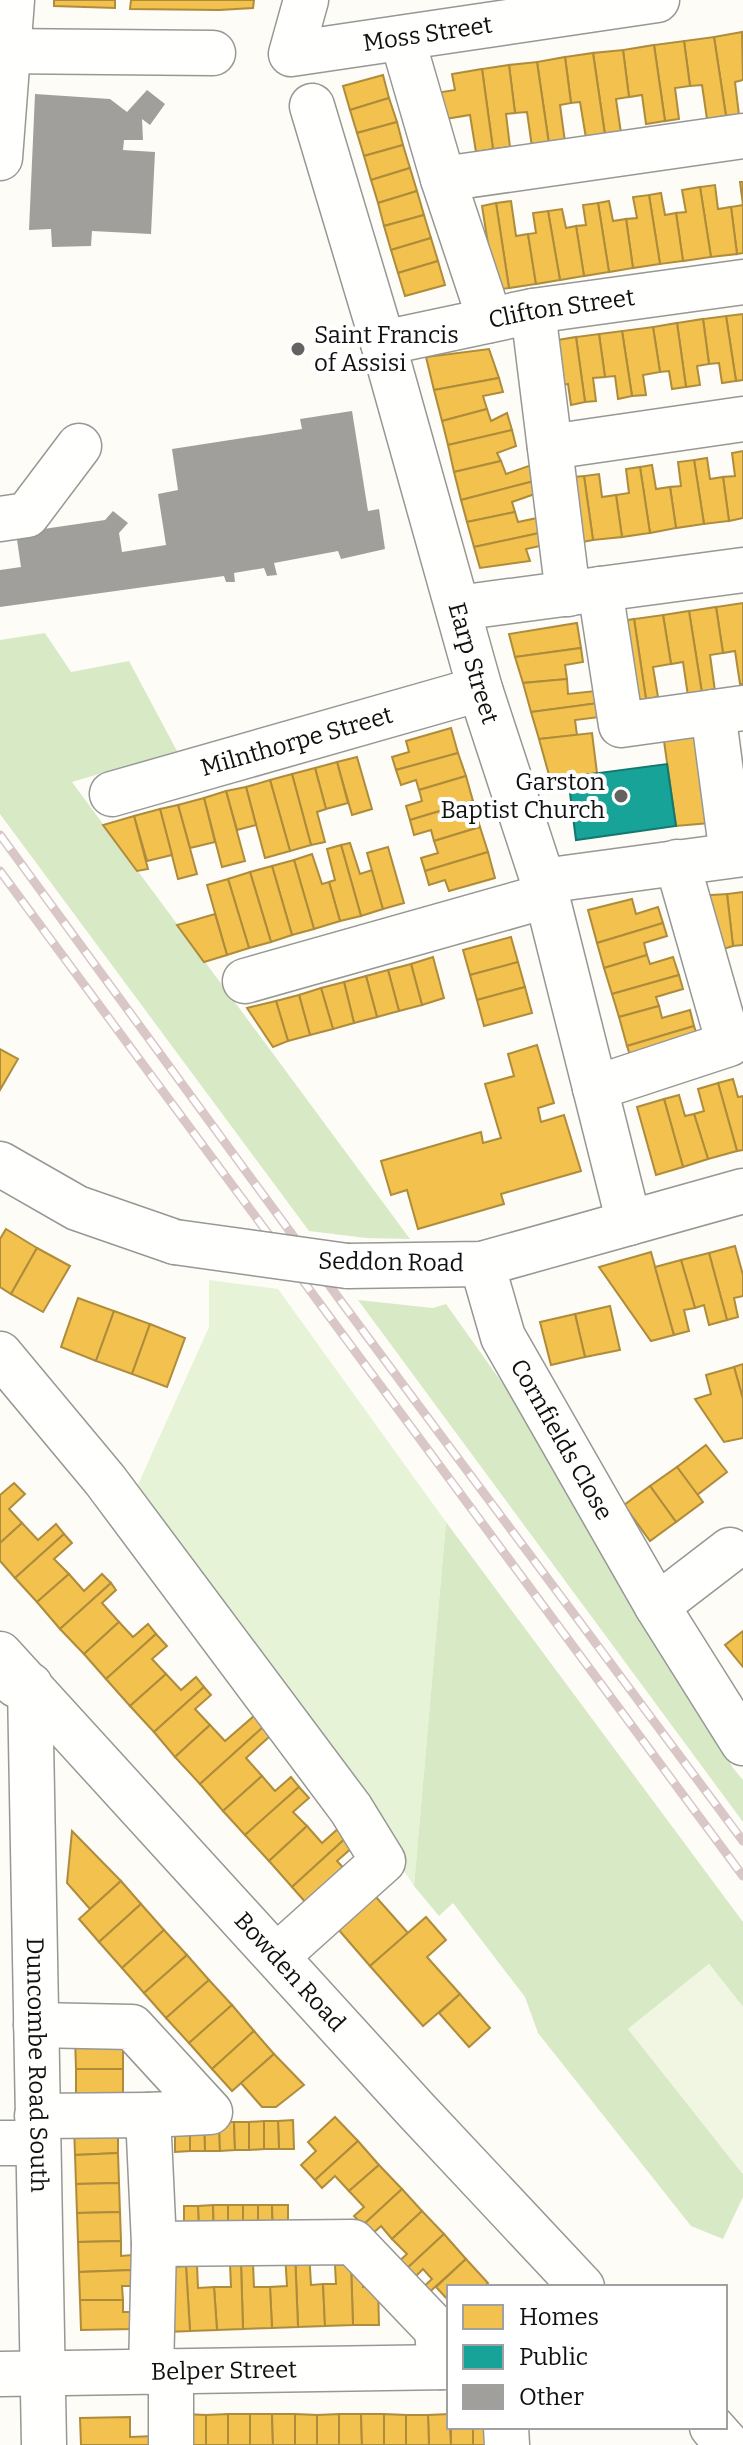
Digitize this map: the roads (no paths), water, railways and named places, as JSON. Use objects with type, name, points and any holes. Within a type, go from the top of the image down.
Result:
[{"type":"street","points":[[0,158],[5,52],[12,0]]},
{"type":"street","name":"Moss Street","points":[[306,0],[291,54],[421,24],[657,0]]},
{"type":"street","points":[[421,24],[443,179],[490,320]]},
{"type":"street","points":[[5,52],[213,53]]},
{"type":"street","name":"Earp Street","points":[[312,106],[383,343],[480,689],[544,888],[629,1223]]},
{"type":"street","points":[[443,179],[743,136]]},
{"type":"street","name":"Clifton Street","points":[[383,343],[533,311],[743,282]]},
{"type":"street","points":[[245,981],[544,888],[677,862],[738,854],[728,710],[621,725],[584,592],[550,447],[533,311]]},
{"type":"street","points":[[550,447],[743,419]]},
{"type":"street","points":[[0,519],[27,515],[79,446]]},
{"type":"street","points":[[458,608],[743,570]]},
{"type":"street","name":"Milnthorpe Street","points":[[112,794],[480,689]]},
{"type":"street","points":[[595,1088],[729,1044],[730,998],[677,862]]},
{"type":"street","name":"Seddon Road","points":[[0,1164],[77,1208],[175,1242],[347,1266],[482,1264],[743,1191]]},
{"type":"street","name":"Cornfields Close","points":[[482,1264],[503,1337],[657,1606],[743,1743]]},
{"type":"street","points":[[0,1354],[105,1480],[351,1809],[383,1861],[277,1956]]},
{"type":"street","points":[[657,1606],[730,1550]]},
{"type":"street","name":"Bowden Road","points":[[0,1654],[15,1685],[277,1956],[580,2285]]},
{"type":"street","name":"Duncombe Road South","points":[[15,1685],[18,1916],[36,2025],[24,2134],[44,2373],[44,2445]]},
{"type":"street","points":[[24,2134],[148,2115],[210,2112],[132,2027],[36,2025]]},
{"type":"street","points":[[148,2115],[161,2372],[171,2445]]},
{"type":"street","points":[[154,2244],[353,2242],[437,2330],[444,2367]]},
{"type":"street","name":"Belper Street","points":[[0,2374],[444,2367]]},
{"type":"street","points":[[714,2429],[728,2445]]},
{"type":"railway","points":[[0,835],[343,1304],[743,1841]]},
{"type":"railway","points":[[0,871],[743,1876]]},
{"type":"place","name":"Saint Francis of Assisi","points":[[298,349]]},
{"type":"place","name":"Garston Baptist Church","points":[[621,796]]}]
